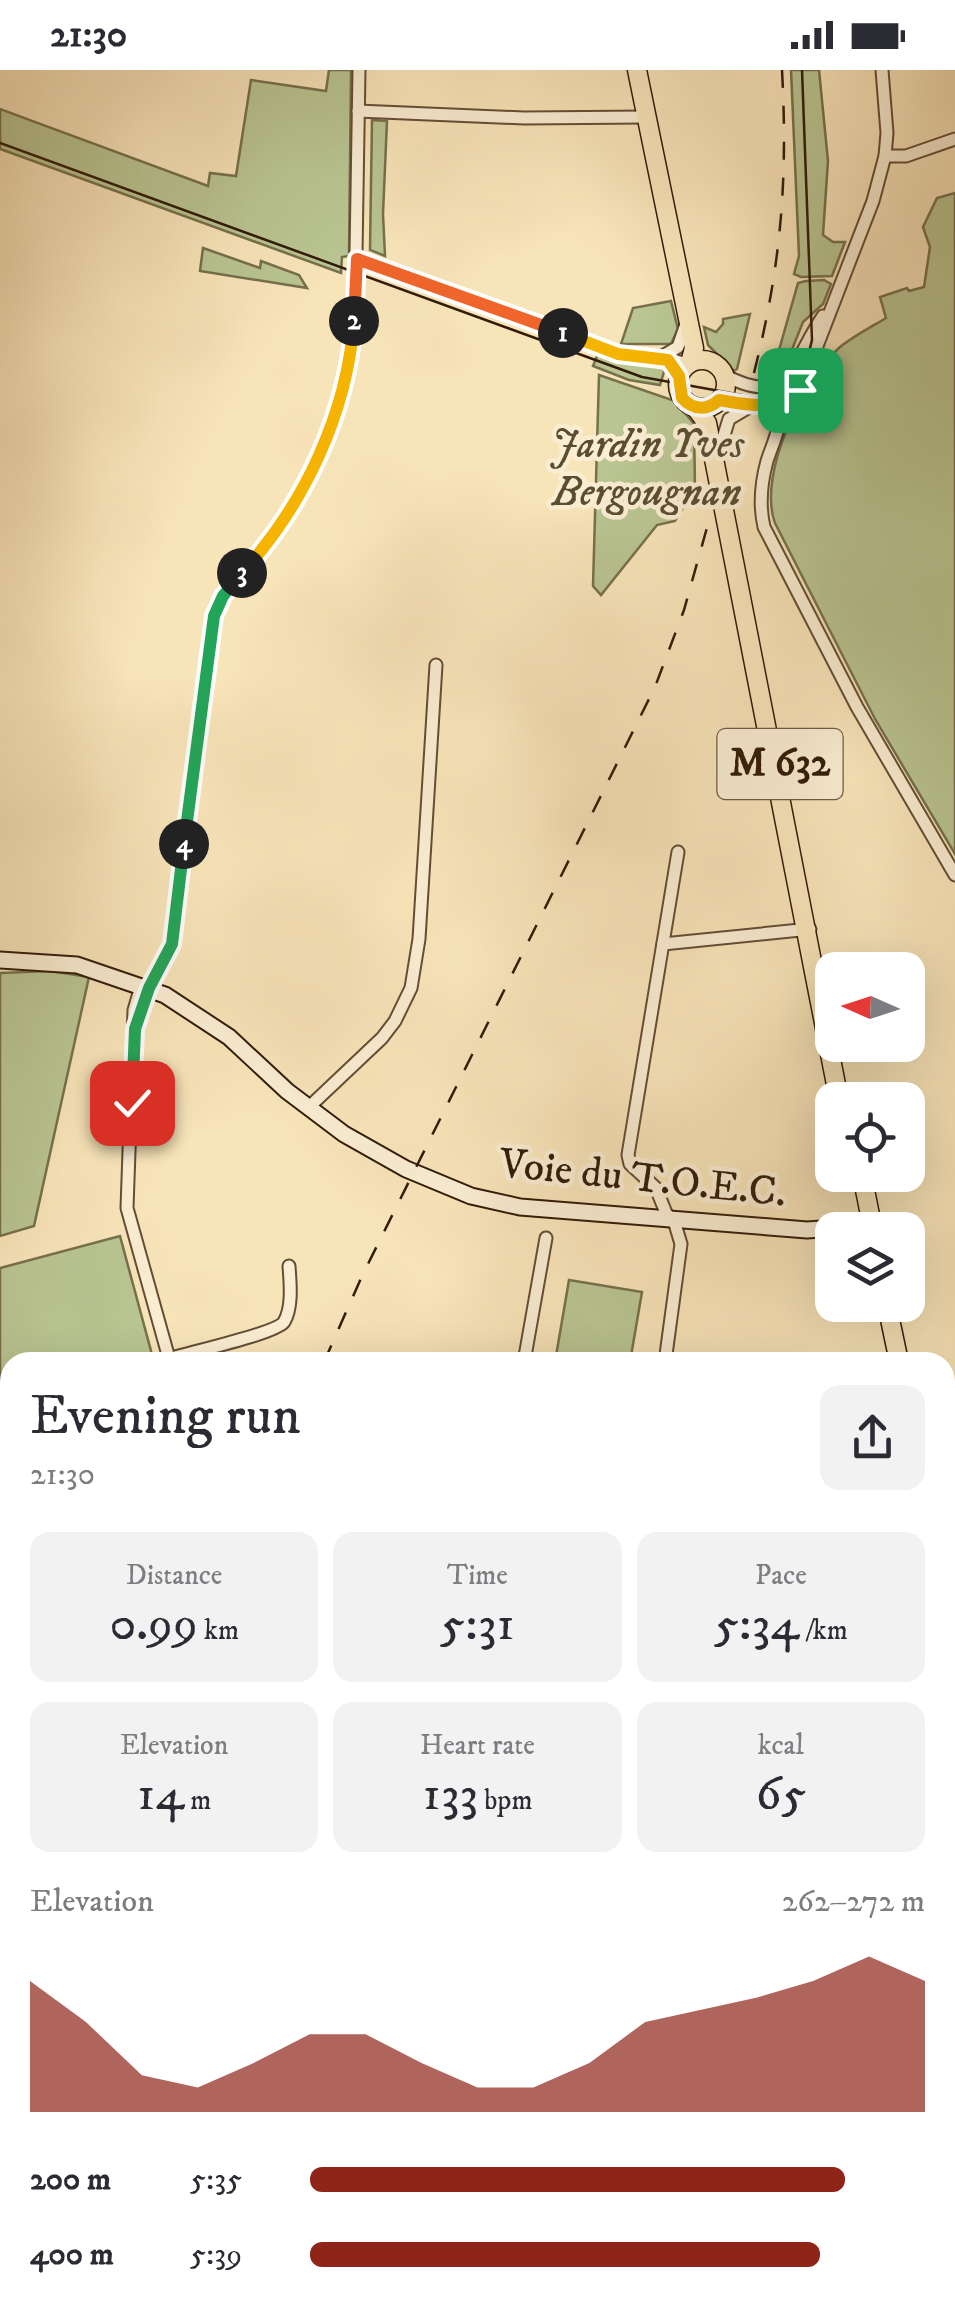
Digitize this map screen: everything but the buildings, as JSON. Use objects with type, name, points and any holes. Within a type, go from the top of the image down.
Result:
[{"type":"main road","points":[[636,70],[694,348],[682,398],[695,407],[717,402],[725,388],[719,367],[691,366]]},
{"type":"main road","points":[[644,70],[700,344],[691,366]]},
{"type":"main road","name":"M 632","points":[[717,402],[720,448],[815,962]]},
{"type":"main road","name":"M 632","points":[[695,407],[706,423],[838,1082]]},
{"type":"main road","points":[[883,1322],[891,1352]]},
{"type":"main road","points":[[889,1322],[892,1352]]},
{"type":"street","points":[[167,1352],[127,1208],[136,1000],[139,993],[149,988],[172,944],[214,616],[223,596],[286,516],[306,480],[332,423],[351,351],[357,259],[359,70]]},
{"type":"street","points":[[717,402],[777,405],[800,390],[872,200],[884,156],[882,70]]},
{"type":"street","points":[[358,110],[524,118],[646,117]]},
{"type":"street","points":[[884,156],[906,156],[955,139]]},
{"type":"street","points":[[357,259],[618,354],[664,358],[691,366]]},
{"type":"street","points":[[724,375],[757,388],[778,386],[834,300]]},
{"type":"street","points":[[664,358],[680,344],[686,320]]},
{"type":"street","points":[[777,405],[779,425],[761,499],[764,527],[857,707],[955,875]]},
{"type":"street","points":[[720,448],[729,419],[751,406]]},
{"type":"street","points":[[308,1108],[382,1038],[411,988],[419,939],[436,665]]},
{"type":"street","points":[[666,1352],[682,1252],[675,1224],[656,1188],[630,1164],[628,1155],[678,852]]},
{"type":"street","points":[[663,944],[808,930]]},
{"type":"street","name":"Voie du T.O.E.C.","points":[[0,960],[77,965],[149,988],[229,1037],[308,1108],[344,1134],[390,1160],[471,1196],[520,1207],[815,1230]]},
{"type":"street","name":"Voie du T.O.E.C.","points":[[808,1230],[815,1232]]},
{"type":"street","points":[[526,1352],[546,1238]]},
{"type":"street","points":[[193,1352],[280,1327],[288,1312],[289,1266]]},
{"type":"green space","points":[[329,70],[351,70],[349,256],[342,257],[341,273],[0,149],[0,109],[208,186],[210,173],[236,176],[251,80],[326,91]]},
{"type":"green space","points":[[791,70],[819,70],[828,161],[823,235],[833,242],[845,242],[832,276],[794,274],[799,256]]},
{"type":"green space","points":[[372,120],[387,121],[385,256],[370,250]]},
{"type":"green space","points":[[955,193],[955,854],[875,719],[775,523],[771,503],[778,455],[798,404],[840,347],[886,318],[880,297],[924,287],[930,247],[923,227],[937,198]]},
{"type":"green space","points":[[203,248],[260,268],[261,261],[299,275],[307,288],[200,271]]},
{"type":"green space","points":[[824,280],[831,284],[823,304],[803,322],[783,372],[770,382],[798,283]]},
{"type":"green space","points":[[671,301],[678,329],[671,344],[621,344],[633,308]]},
{"type":"green space","points":[[750,314],[734,371],[708,345],[704,327],[716,332],[723,319]]},
{"type":"green space","points":[[599,351],[666,365],[660,385],[629,380],[593,366]]},
{"type":"green space","name":"Jardin Yves Bergougnan","points":[[599,375],[675,401],[694,424],[695,489],[675,521],[657,525],[601,595],[593,586]]},
{"type":"green space","points":[[50,971],[89,977],[34,1226],[0,1236],[0,973]]},
{"type":"green space","points":[[120,1236],[151,1352],[0,1352],[0,1268]]},
{"type":"green space","points":[[569,1280],[642,1292],[632,1352],[557,1352]]},
{"type":"tram line","points":[[0,143],[642,377],[769,400],[794,385],[812,340],[802,70]]},
{"type":"railway","points":[[754,373],[771,296],[780,223],[784,149],[782,70]]},
{"type":"railway","points":[[328,1352],[362,1276],[655,687],[684,610],[708,524]]},
{"type":"route","points":[[132,1103],[135,1029],[149,988],[172,944],[176,923],[214,616],[223,596],[286,516],[332,423],[351,351],[357,259],[618,354],[668,360],[679,376],[682,398],[699,408],[708,408],[719,400],[751,406],[777,405],[800,390]]}]
